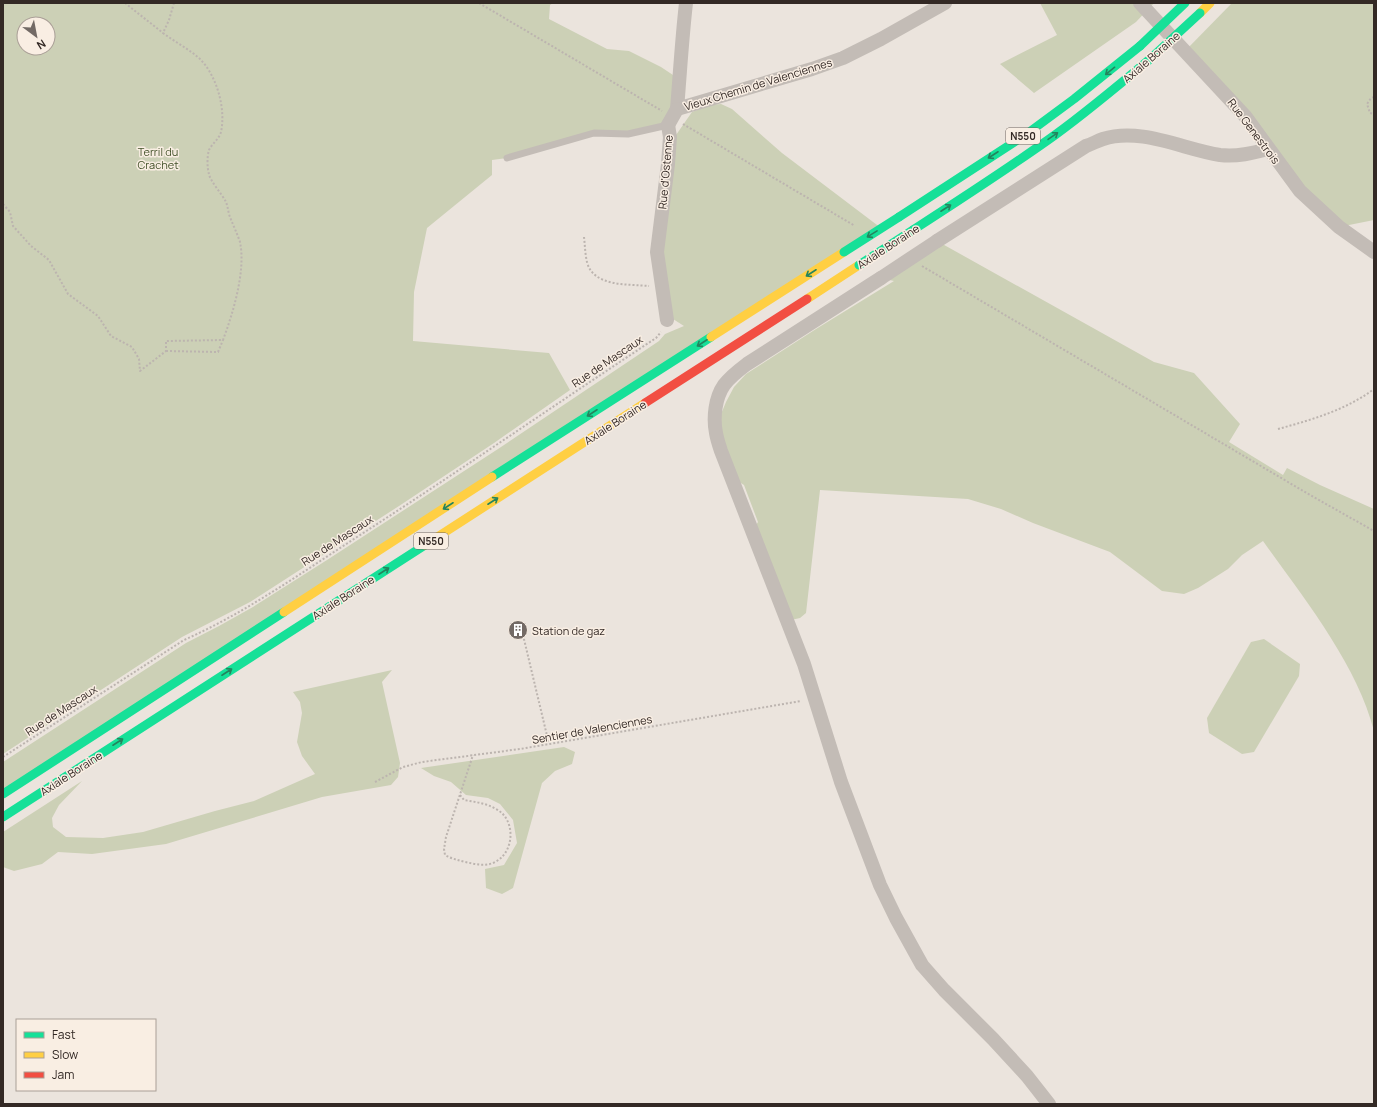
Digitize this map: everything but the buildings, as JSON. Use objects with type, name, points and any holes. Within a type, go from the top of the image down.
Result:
[{"type":"highway","name":"Axiale Boraine","points":[[3,794],[1028,133],[1074,99],[1140,46],[1185,3]]},
{"type":"highway","name":"Axiale Boraine","points":[[3,817],[913,230],[1055,135],[1097,103],[1150,59],[1210,3]]},
{"type":"street","name":"Rue d'Ostenne","points":[[666,320],[658,252],[672,117],[681,62],[681,43],[686,3]]},
{"type":"street","name":"Vieux Chemin de Valenciennes","points":[[672,117],[843,58],[882,39],[944,3]]},
{"type":"street","name":"Rue Genestrois","points":[[1140,3],[1230,99],[1261,136],[1268,149],[1300,192],[1339,227],[1374,252]]},
{"type":"street","points":[[1048,1104],[1027,1076],[922,966],[880,885],[841,782],[804,664],[721,451],[716,433],[715,412],[717,400],[724,386],[747,364],[1086,146],[1104,139],[1124,136],[1149,138],[1221,155],[1244,155],[1268,149]]},
{"type":"lane","points":[[507,158],[594,133],[628,134],[672,117]]},
{"type":"path","points":[[3,204],[10,212],[13,226],[31,246],[49,260],[68,294],[98,316],[111,336],[132,347],[139,359],[140,371],[166,351],[218,352],[232,317],[241,261],[240,244],[229,215],[227,204],[209,176],[209,150],[220,134],[223,116],[215,84],[200,60],[125,3]]},
{"type":"path","points":[[163,33],[174,3]]},
{"type":"path","points":[[479,3],[856,226]]},
{"type":"path","points":[[1374,97],[1371,98],[1368,104],[1370,113],[1374,114]]},
{"type":"path","points":[[584,237],[587,263],[596,276],[604,282],[662,288]]},
{"type":"path","points":[[918,263],[1310,495],[1374,531]]},
{"type":"path","name":"Rue de Mascaux","points":[[3,757],[184,640],[252,605],[401,508],[656,338],[666,320]]},
{"type":"path","points":[[166,351],[166,341],[223,340]]},
{"type":"path","points":[[1278,429],[1307,421],[1336,410],[1368,394],[1374,389]]},
{"type":"path","points":[[523,635],[549,744]]},
{"type":"path","name":"Sentier de Valenciennes","points":[[375,782],[403,767],[422,762],[549,744],[814,699]]},
{"type":"path","points":[[460,795],[464,800],[479,802],[498,809],[509,822],[511,839],[503,856],[495,862],[484,865],[451,858],[445,855],[444,848],[446,837],[473,755]]},
{"type":"green space","name":"Terril du Crachet","points":[[3,3],[553,3],[550,5],[549,19],[607,49],[629,51],[661,67],[679,79],[668,125],[628,134],[594,133],[507,158],[492,160],[492,175],[427,228],[414,292],[413,341],[549,353],[570,390],[399,506],[250,602],[182,637],[3,754]]},
{"type":"green space","points":[[1040,3],[1154,3],[1136,22],[1034,93],[1000,64],[1057,35]]},
{"type":"green space","points":[[1232,3],[1374,3],[1374,220],[1339,227],[1185,51]]},
{"type":"green space","points":[[721,104],[732,109],[782,153],[881,228],[3,794],[3,762],[186,643],[253,607],[327,560],[498,449],[659,341],[665,334],[684,326],[673,319],[659,270],[676,135],[692,112],[710,105]]},
{"type":"green space","points":[[937,241],[1154,362],[1194,373],[1240,424],[1229,442],[1283,475],[1287,468],[1320,485],[1374,509],[1374,731],[1366,706],[1342,656],[1311,608],[1263,541],[1242,555],[1228,569],[1198,588],[1184,594],[1162,591],[1110,552],[1033,523],[1001,509],[968,499],[820,490],[806,613],[800,618],[791,620],[755,527],[758,522],[744,485],[736,480],[718,430],[719,419],[734,387],[746,374],[894,281],[881,278]]},
{"type":"green space","points":[[1264,639],[1300,664],[1299,676],[1254,752],[1242,754],[1209,733],[1207,718],[1251,642]]},
{"type":"green space","points":[[392,670],[382,682],[400,763],[398,777],[391,785],[322,797],[166,844],[92,854],[58,852],[42,864],[14,871],[3,867],[3,832],[82,781],[59,805],[52,818],[53,827],[66,837],[103,838],[143,832],[254,801],[315,774],[302,756],[297,742],[302,713],[300,702],[293,692]]},
{"type":"green space","points":[[564,747],[575,752],[572,764],[555,771],[542,783],[513,888],[502,894],[486,888],[485,869],[504,865],[517,843],[513,820],[500,804],[488,798],[466,795],[451,782],[434,776],[421,768]]},
{"type":"traffic: fast","points":[[1140,46],[1185,3]]},
{"type":"traffic: fast","points":[[1150,59],[1200,13]]},
{"type":"traffic: fast","points":[[899,217],[1028,133],[1074,99],[1140,46]]},
{"type":"traffic: fast","points":[[913,230],[1055,135],[1150,59]]},
{"type":"traffic: fast","points":[[844,252],[899,217]]},
{"type":"traffic: fast","points":[[859,265],[913,230]]},
{"type":"traffic: fast","points":[[492,477],[711,337]]},
{"type":"traffic: fast","points":[[3,817],[425,545]]},
{"type":"traffic: fast","points":[[3,794],[284,612]]},
{"type":"traffic: slow","points":[[1200,13],[1210,3]]},
{"type":"traffic: slow","points":[[711,337],[844,252]]},
{"type":"traffic: slow","points":[[807,299],[859,265]]},
{"type":"traffic: slow","points":[[425,545],[645,403]]},
{"type":"traffic: slow","points":[[284,612],[492,477]]},
{"type":"traffic: jam","points":[[645,403],[807,299]]},
{"type":"place","name":"Station de gaz","points":[[518,630]]}]
